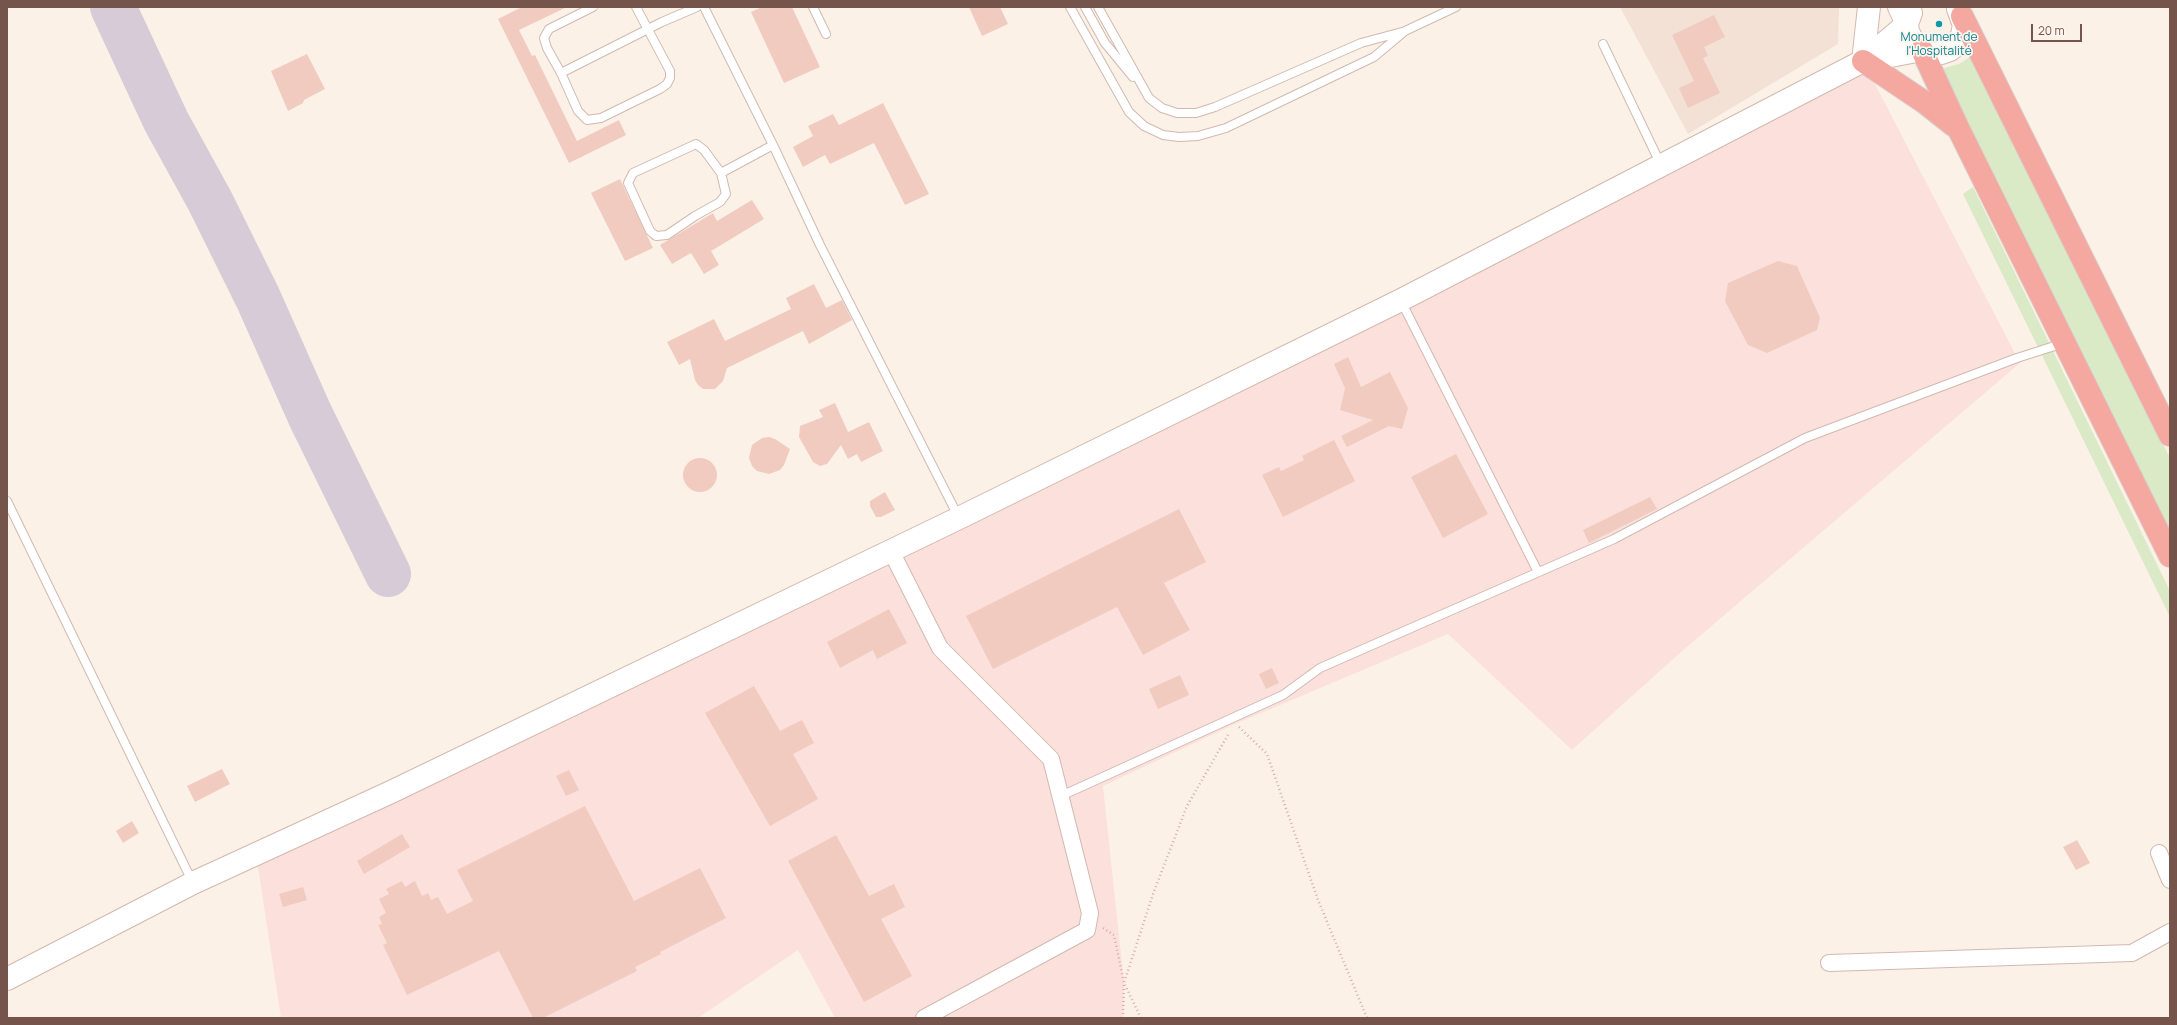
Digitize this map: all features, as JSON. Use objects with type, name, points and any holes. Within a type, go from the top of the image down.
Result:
[{"type":"highway","points":[[1960,10],[2170,435]]},
{"type":"highway","points":[[1922,50],[1959,130],[2170,556]]},
{"type":"highway","points":[[1863,61],[1924,102],[1959,130]]},
{"type":"street","points":[[1863,61],[1869,7]]},
{"type":"street","points":[[1907,13],[1911,39],[1922,50],[1931,54],[1941,53],[1954,47],[1962,35],[1964,25],[1960,10]]},
{"type":"street","points":[[1863,61],[1907,13]]},
{"type":"street","points":[[7,979],[193,883],[391,792],[891,551],[1401,300],[1863,61],[1922,50]]},
{"type":"street","points":[[891,551],[940,648],[1051,759],[1090,913],[1087,930],[924,1018]]},
{"type":"street","points":[[2159,853],[2170,880]]},
{"type":"street","points":[[1830,963],[2132,953],[2170,932]]},
{"type":"lane","points":[[593,7],[549,29],[544,38],[547,48],[561,73],[578,111],[587,120],[601,118],[660,89],[667,84],[670,78],[670,72],[636,7]]},
{"type":"lane","points":[[561,73],[648,29],[698,7]]},
{"type":"lane","points":[[704,7],[773,145],[820,245],[959,518]]},
{"type":"lane","points":[[813,7],[826,34]]},
{"type":"lane","points":[[1070,7],[1130,112],[1144,126],[1163,135],[1179,137],[1198,136],[1233,124],[1374,57],[1405,31]]},
{"type":"lane","points":[[1084,7],[1106,43],[1149,98],[1162,108],[1177,113],[1196,112],[1215,107],[1361,43],[1405,31],[1456,7]]},
{"type":"lane","points":[[1098,7],[1149,98]]},
{"type":"lane","points":[[1603,44],[1661,165]]},
{"type":"lane","points":[[696,144],[704,150],[721,173],[726,194],[720,202],[695,216],[667,235],[656,236],[650,231],[628,183],[633,173],[696,144]]},
{"type":"lane","points":[[721,173],[773,145]]},
{"type":"lane","points":[[1401,300],[1538,572]]},
{"type":"lane","points":[[1061,796],[1283,695],[1320,668],[1614,539],[1805,438],[2017,358],[2064,343]]},
{"type":"lane","points":[[7,500],[193,883]]},
{"type":"path","points":[[1235,724],[1267,754],[1318,900],[1367,1018]]},
{"type":"path","points":[[1142,1018],[1124,983],[1153,894],[1187,806],[1231,730]]},
{"type":"path","points":[[1089,920],[1114,935],[1124,983],[1123,1018]]},
{"type":"shaded area","points":[[1620,7],[1839,7],[1838,44],[1688,134]]},
{"type":"shaded area","points":[[1863,61],[2020,363],[1681,652],[1572,750],[1448,634],[1235,724],[1103,786],[1124,983],[1123,1018],[835,1018],[798,950],[698,1018],[281,1018],[256,854]]},
{"type":"green space","points":[[1970,57],[2170,458],[2170,532],[1940,69],[1959,64]]},
{"type":"green space","points":[[1973,187],[2170,591],[2170,617],[1963,194]]},
{"type":"building","points":[[522,7],[567,7],[519,30],[532,56],[535,55],[577,141],[619,120],[626,135],[569,163],[498,19]]},
{"type":"building","points":[[762,7],[792,7],[820,67],[784,83],[751,12]]},
{"type":"building","points":[[969,7],[1000,7],[1008,24],[982,36]]},
{"type":"building","points":[[1714,15],[1725,37],[1704,47],[1708,56],[1703,58],[1720,93],[1688,108],[1679,88],[1694,81],[1672,35]]},
{"type":"building","points":[[307,54],[325,89],[304,100],[303,103],[288,111],[271,71]]},
{"type":"building","points":[[883,103],[929,194],[905,205],[874,143],[830,164],[825,155],[803,167],[793,147],[813,136],[808,126],[833,114],[839,125]]},
{"type":"building","points":[[620,179],[653,248],[625,261],[591,193]]},
{"type":"building","points":[[752,200],[764,219],[711,251],[719,265],[704,274],[691,253],[672,264],[660,245],[713,213],[717,221]]},
{"type":"building","points":[[1778,261],[1797,266],[1820,318],[1817,330],[1767,353],[1748,345],[1725,301],[1728,283]]},
{"type":"building","points":[[814,284],[826,308],[842,300],[852,320],[809,344],[803,331],[727,368],[723,381],[715,389],[703,389],[698,385],[695,380],[690,359],[679,365],[667,342],[714,319],[725,341],[791,309],[786,298]]},
{"type":"building","points":[[1348,357],[1361,387],[1390,372],[1408,408],[1402,429],[1389,426],[1347,447],[1341,436],[1373,420],[1340,410],[1345,388],[1334,364]]},
{"type":"building","points":[[835,403],[848,432],[869,422],[883,451],[861,462],[857,454],[848,459],[841,445],[827,464],[820,466],[813,462],[799,437],[800,426],[823,417],[819,410]]},
{"type":"building","points":[[769,437],[775,439],[790,449],[784,465],[780,470],[769,474],[757,471],[752,466],[749,458],[752,445],[762,438]]},
{"type":"building","points":[[1334,440],[1355,481],[1283,517],[1262,475],[1279,467],[1281,471],[1304,460],[1302,456]]},
{"type":"building","points":[[1456,454],[1488,514],[1443,538],[1411,477]]},
{"type":"building","points":[[703,458],[712,463],[716,468],[716,482],[712,487],[707,491],[697,492],[693,491],[684,482],[683,472],[684,468],[693,459]]},
{"type":"building","points":[[885,492],[895,510],[881,517],[876,517],[870,506],[870,501]]},
{"type":"building","points":[[1650,497],[1657,509],[1589,543],[1583,530]]},
{"type":"building","points":[[1179,509],[1206,562],[1164,583],[1190,630],[1143,655],[1117,607],[993,669],[966,616]]},
{"type":"building","points":[[889,609],[907,643],[877,659],[873,650],[840,668],[827,642]]},
{"type":"building","points":[[1272,668],[1279,683],[1266,689],[1259,674]]},
{"type":"building","points":[[1180,675],[1189,695],[1158,709],[1149,689]]},
{"type":"building","points":[[754,686],[780,731],[802,720],[814,743],[793,754],[818,799],[770,826],[705,713]]},
{"type":"building","points":[[222,769],[230,784],[195,802],[187,786]]},
{"type":"building","points":[[569,770],[579,790],[566,796],[556,776]]},
{"type":"building","points":[[585,806],[634,901],[700,868],[726,918],[660,952],[661,954],[635,967],[637,971],[543,1018],[533,1018],[499,951],[407,995],[383,945],[387,943],[378,925],[382,924],[379,917],[386,913],[379,899],[389,894],[386,889],[402,881],[405,887],[415,881],[422,896],[428,893],[431,900],[438,897],[447,914],[473,901],[457,870]]},
{"type":"building","points":[[132,821],[139,833],[123,843],[116,831]]},
{"type":"building","points":[[402,834],[410,847],[364,874],[357,861]]},
{"type":"building","points":[[836,835],[869,896],[894,884],[905,907],[881,919],[912,976],[864,1002],[788,861]]},
{"type":"building","points":[[2077,840],[2090,863],[2076,870],[2063,847]]},
{"type":"building","points":[[303,887],[307,900],[283,907],[279,894]]},
{"type":"taxiway","points":[[113,7],[166,121],[210,201],[258,298],[310,415],[388,574]]},
{"type":"place","name":"Monument de l'Hospitalité","points":[[1939,24]]}]
